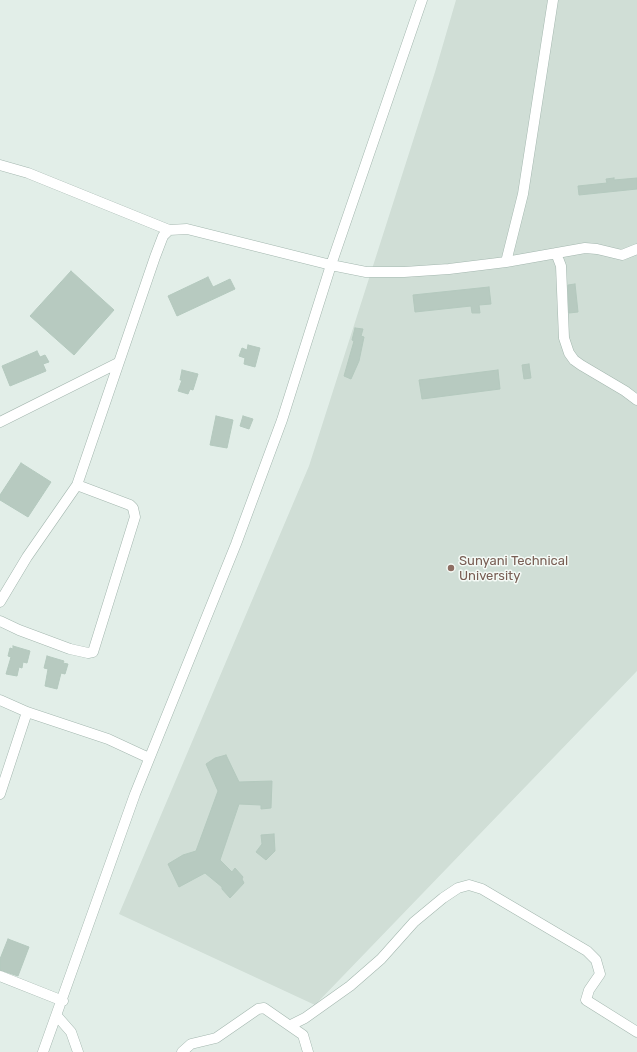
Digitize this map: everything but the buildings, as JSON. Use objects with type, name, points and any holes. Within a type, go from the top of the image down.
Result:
[{"type":"street","points":[[43,1052],[63,1000],[148,758],[236,544],[282,420],[331,265],[422,0]]},
{"type":"street","points":[[506,262],[523,194],[553,0]]},
{"type":"street","points":[[0,164],[28,173],[169,230],[187,229],[331,265],[366,272],[404,272],[506,262],[585,248],[597,248],[622,255],[637,249]]},
{"type":"street","points":[[0,602],[77,484],[160,243],[163,236],[169,230]]},
{"type":"street","points":[[556,253],[561,266],[564,338],[569,353],[581,366],[637,400]]},
{"type":"street","points":[[0,422],[118,363]]},
{"type":"street","points":[[0,620],[19,630],[70,649],[88,653],[93,652],[135,517],[133,508],[130,505],[77,484]]},
{"type":"street","points":[[0,700],[27,712],[108,739],[148,758]]},
{"type":"street","points":[[0,794],[27,712]]},
{"type":"street","points":[[291,1025],[305,1018],[350,986],[381,959],[414,922],[443,898],[458,888],[469,884],[482,889],[587,951],[596,960],[600,974],[589,990],[586,1000],[637,1032]]},
{"type":"street","points":[[0,976],[63,1000]]},
{"type":"street","points":[[182,1052],[191,1044],[216,1038],[258,1009],[264,1008],[291,1025],[303,1035],[308,1052]]},
{"type":"street","points":[[57,1016],[71,1032],[78,1052]]},
{"type":"shaded area","name":"Sunyani Technical University","points":[[456,0],[637,0],[637,671],[315,1005],[119,914],[309,466],[435,72]]},
{"type":"place","name":"Sunyani Technical University","points":[[451,568]]}]
